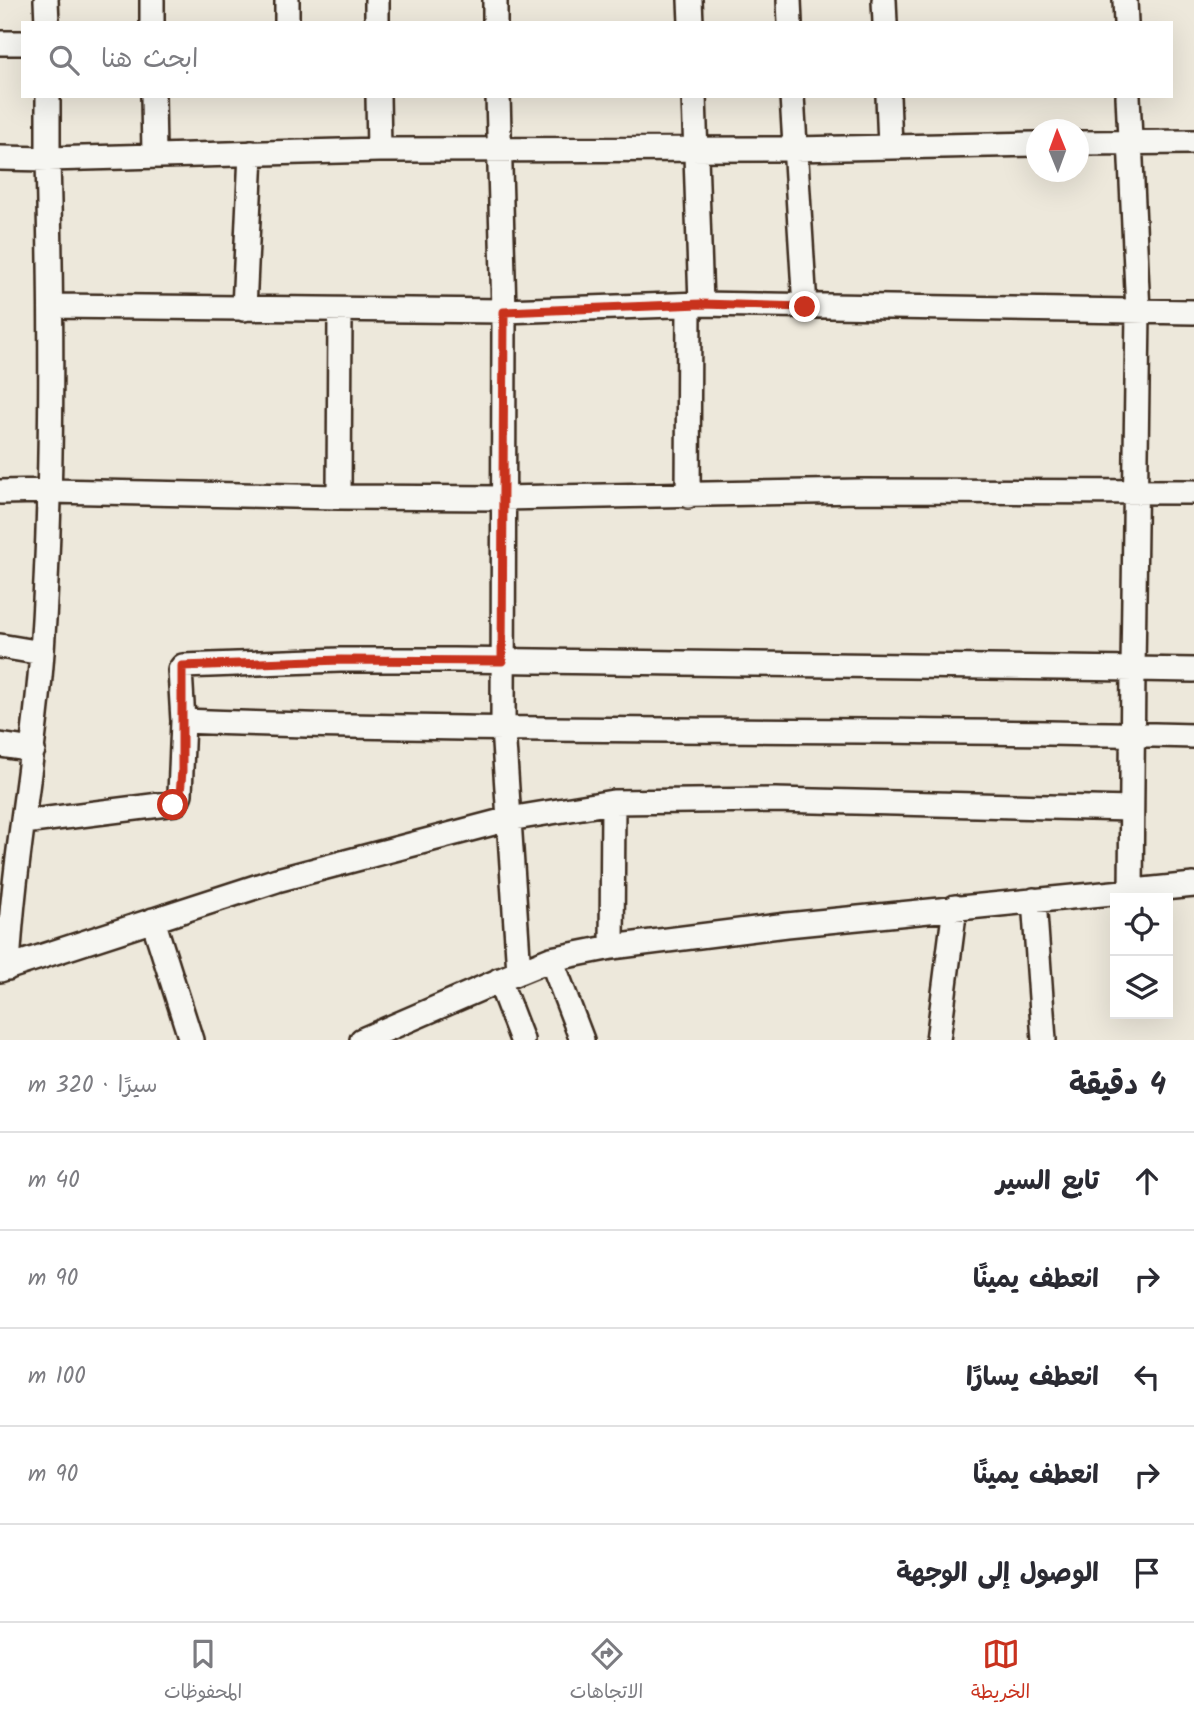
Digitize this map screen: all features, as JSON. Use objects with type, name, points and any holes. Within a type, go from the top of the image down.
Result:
[{"type":"street","points":[[46,0],[47,21]]},
{"type":"street","points":[[152,0],[152,21]]},
{"type":"street","points":[[287,0],[287,21]]},
{"type":"street","points":[[377,0],[377,21]]},
{"type":"street","points":[[495,0],[495,21]]},
{"type":"street","points":[[690,0],[691,21]]},
{"type":"street","points":[[789,0],[790,21]]},
{"type":"street","points":[[884,0],[885,21]]},
{"type":"street","points":[[1125,0],[1126,21]]},
{"type":"street","points":[[0,43],[21,43]]},
{"type":"street","points":[[48,98],[52,306],[51,491],[42,653],[33,750],[5,934],[4,969],[276,880],[509,819],[613,802],[802,801],[1131,809]]},
{"type":"street","points":[[153,98],[154,155]]},
{"type":"street","points":[[378,98],[379,150]]},
{"type":"street","points":[[498,98],[504,312],[502,661],[509,819],[509,976],[522,1040]]},
{"type":"street","points":[[688,495],[695,304],[694,98]]},
{"type":"street","points":[[793,98],[805,307]]},
{"type":"street","points":[[888,98],[890,147]]},
{"type":"street","points":[[1128,98],[1138,312],[1131,891]]},
{"type":"street","points":[[1089,143],[1194,142]]},
{"type":"street","points":[[0,158],[379,150],[794,149],[1026,144]]},
{"type":"street","points":[[244,309],[251,153]]},
{"type":"street","points":[[52,306],[504,312],[695,304],[1194,312]]},
{"type":"street","points":[[340,310],[340,497]]},
{"type":"street","points":[[0,492],[502,498],[874,491],[1194,492]]},
{"type":"street","points":[[0,646],[42,653]]},
{"type":"street","points":[[24,822],[176,803],[180,794],[183,721],[180,670],[184,666],[340,660],[1194,670]]},
{"type":"street","points":[[183,721],[338,727],[1194,736]]},
{"type":"street","points":[[0,745],[33,750]]},
{"type":"street","points":[[612,947],[613,802]]},
{"type":"street","points":[[362,1040],[551,959],[612,947],[955,907],[1194,885]]},
{"type":"street","points":[[1034,900],[1044,1040]]},
{"type":"street","points":[[938,1040],[955,907]]},
{"type":"street","points":[[153,920],[191,1040]]},
{"type":"street","points":[[551,959],[582,1040]]},
{"type":"route","points":[[173,805],[180,794],[182,771],[182,666],[340,660],[502,661],[504,312],[701,304],[805,307]]}]
